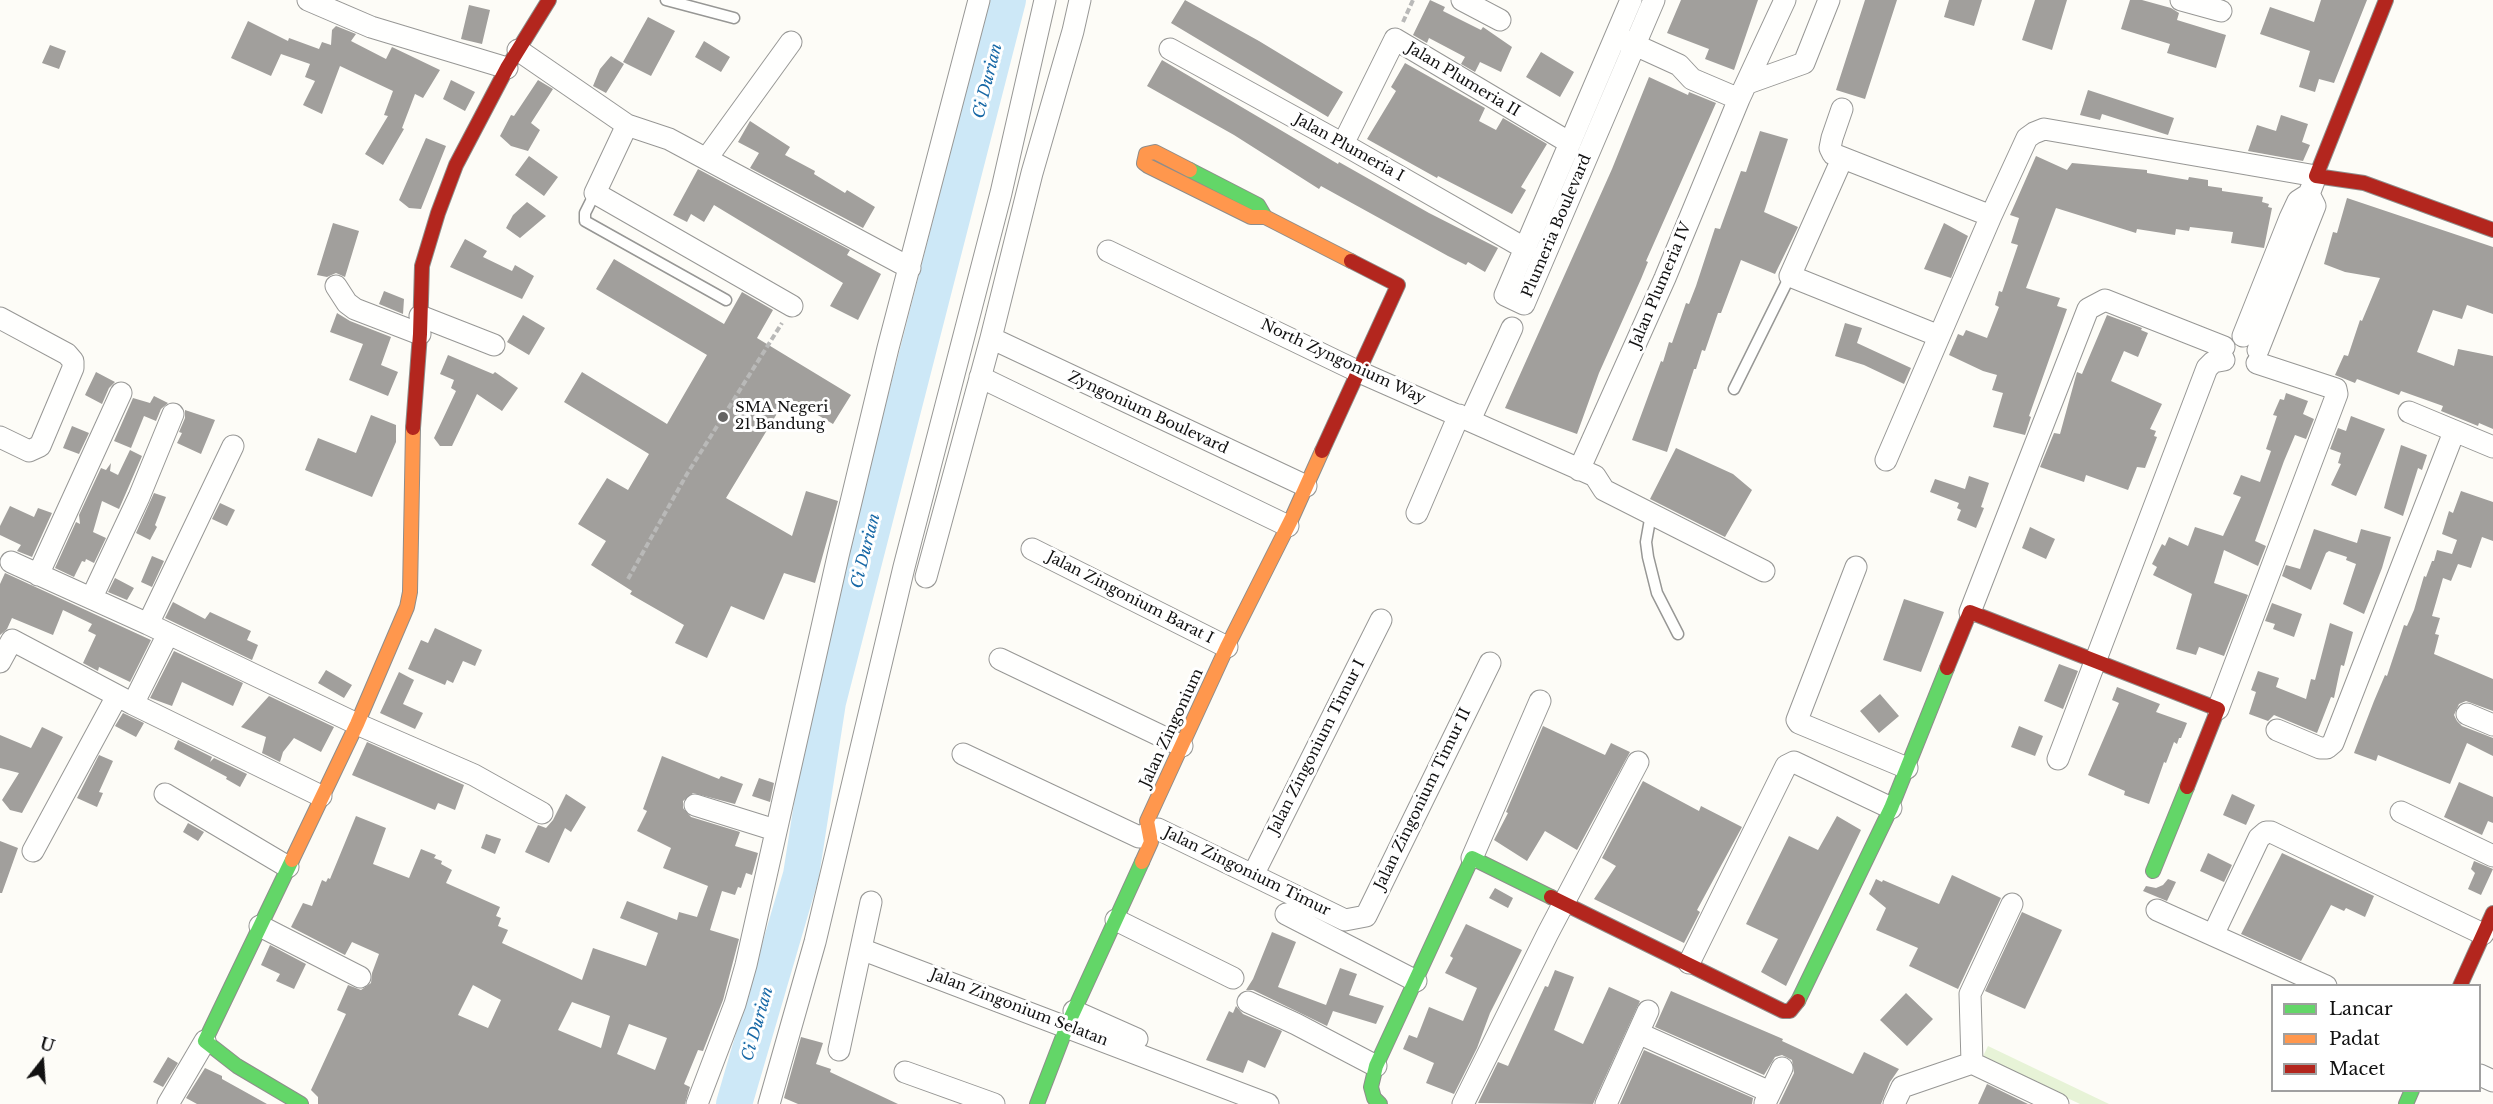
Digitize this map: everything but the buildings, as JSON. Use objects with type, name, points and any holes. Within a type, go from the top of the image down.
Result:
[{"type":"street","points":[[308,0],[365,25],[513,59],[627,125],[656,133],[707,158],[910,268]]},
{"type":"street","points":[[168,1104],[205,1041],[260,927],[357,724],[407,607],[410,592],[413,429],[420,325],[420,274],[438,213],[456,165],[513,59],[549,0]]},
{"type":"street","points":[[697,1104],[735,1004],[746,965],[837,556],[888,348],[979,0]]},
{"type":"street","points":[[769,1104],[815,942],[874,689],[998,205],[1046,0]]},
{"type":"street","points":[[926,577],[992,338],[1032,173],[1080,0]]},
{"type":"street","points":[[1462,0],[1500,20]]},
{"type":"street","name":"Plumeria Boulevard","points":[[1625,40],[1631,0]]},
{"type":"street","name":"Plumeria Boulevard","points":[[1534,254],[1625,40],[1654,0]]},
{"type":"street","name":"Jalan Plumeria IV","points":[[1579,470],[1785,0]]},
{"type":"street","points":[[1625,40],[1679,65],[1692,79],[1744,91],[1803,63],[1829,0]]},
{"type":"street","points":[[2181,0],[2221,11]]},
{"type":"street","points":[[2242,336],[2298,201],[2313,185],[2386,0]]},
{"type":"street","name":"Jalan Plumeria II","points":[[1343,144],[1395,39],[1579,148]]},
{"type":"street","points":[[707,158],[791,42]]},
{"type":"street","name":"Jalan Plumeria I","points":[[1170,49],[1343,144],[1534,254]]},
{"type":"street","points":[[1842,109],[1830,148],[1833,154],[1991,216]]},
{"type":"street","points":[[627,125],[595,193],[792,306]]},
{"type":"street","points":[[1886,460],[2027,138],[2044,129],[2313,185],[2364,183],[2493,230]]},
{"type":"street","points":[[1155,152],[1258,205],[1265,217],[1251,218],[1148,166],[1144,163],[1146,154],[1155,152]]},
{"type":"street","points":[[1842,159],[1790,276],[1939,336]]},
{"type":"street","points":[[1472,858],[1783,1011],[1795,1008],[1891,808],[2088,309],[2105,300],[2224,354],[2231,369],[2237,372],[2248,370],[2258,357],[2315,206],[2313,185]]},
{"type":"street","name":"Jalan Zingonium","points":[[1038,1104],[1070,1019],[1151,842],[1147,821],[1227,647],[1303,494],[1398,285],[1265,217]]},
{"type":"street","name":"North Zyngonium Way","points":[[1108,251],[1357,371],[1595,476],[1604,490],[1764,571]]},
{"type":"street","points":[[336,286],[347,303],[355,309],[494,345]]},
{"type":"street","points":[[0,318],[67,354],[73,360],[73,368],[40,446],[29,451],[0,437]]},
{"type":"street","points":[[1418,513],[1464,417],[1512,328]]},
{"type":"street","points":[[2058,759],[2207,368],[2224,354],[2235,337],[2242,336],[2255,344],[2258,357]]},
{"type":"street","name":"Zyngonium Boulevard","points":[[992,338],[1303,494]]},
{"type":"street","points":[[2153,871],[2218,709],[2337,394],[2336,389],[2258,357]]},
{"type":"street","points":[[980,377],[1289,523]]},
{"type":"street","points":[[38,575],[121,393]]},
{"type":"street","points":[[2409,412],[2493,447]]},
{"type":"street","points":[[92,597],[139,497],[173,414]]},
{"type":"street","points":[[2277,730],[2320,748],[2327,748],[2332,743],[2454,432]]},
{"type":"street","points":[[147,624],[233,446]]},
{"type":"street","name":"Jalan Zingonium Barat I","points":[[1032,549],[1227,647]]},
{"type":"street","points":[[11,562],[92,597],[357,724],[474,775],[542,813]]},
{"type":"street","points":[[1856,567],[1797,720],[1799,723],[1907,768]]},
{"type":"street","points":[[1970,612],[2218,709]]},
{"type":"street","name":"Jalan Zingonium Timur I","points":[[1253,875],[1381,620]]},
{"type":"street","points":[[33,851],[168,634]]},
{"type":"street","points":[[0,662],[6,637],[125,700],[321,796]]},
{"type":"street","points":[[1000,659],[1182,746]]},
{"type":"street","name":"Jalan Zingonium Timur II","points":[[1345,920],[1366,916],[1490,663]]},
{"type":"street","points":[[1380,1104],[1374,1098],[1371,1087],[1376,1066],[1472,858],[1540,701]]},
{"type":"street","points":[[2467,714],[2493,725]]},
{"type":"street","name":"Jalan Zingonium Timur","points":[[963,754],[1139,837],[1158,829],[1345,920]]},
{"type":"street","points":[[1462,1104],[1638,762]]},
{"type":"street","points":[[1689,963],[1786,766],[1794,762],[1891,808]]},
{"type":"street","points":[[165,794],[288,867]]},
{"type":"street","points":[[695,805],[776,830]]},
{"type":"street","points":[[2401,812],[2493,856]]},
{"type":"street","points":[[2213,935],[2259,838],[2266,832],[2282,837],[2483,934]]},
{"type":"street","points":[[839,1050],[871,902]]},
{"type":"street","points":[[1972,1064],[1970,994],[2012,904]]},
{"type":"street","points":[[2157,910],[2322,984]]},
{"type":"street","points":[[2461,984],[2493,913]]},
{"type":"street","points":[[1286,914],[1416,981]]},
{"type":"street","points":[[1116,920],[1233,978]]},
{"type":"street","points":[[260,927],[360,977]]},
{"type":"street","name":"Jalan Zingonium Selatan","points":[[861,949],[1168,1053],[1176,1069],[1268,1104]]},
{"type":"street","points":[[1248,1002],[1376,1066]]},
{"type":"street","points":[[1606,1104],[1648,1011]]},
{"type":"street","points":[[1638,1033],[1767,1098],[1782,1068]]},
{"type":"street","points":[[205,1041],[237,1066],[301,1104]]},
{"type":"street","points":[[1894,1104],[1902,1087],[1972,1064],[2058,1104]]},
{"type":"street","points":[[904,1072],[994,1104]]},
{"type":"lane","points":[[666,0],[734,18]]},
{"type":"lane","points":[[595,193],[585,213],[585,221],[726,300]]},
{"type":"lane","points":[[1734,389],[1790,276]]},
{"type":"lane","points":[[1651,514],[1646,542],[1648,557],[1657,593],[1678,634]]},
{"type":"path","points":[[628,579],[687,474],[724,419],[792,306]]},
{"type":"green space","points":[[1988,1046],[2109,1104],[2080,1104],[1982,1058]]},
{"type":"waterway","name":"Ci Durian","points":[[734,1104],[801,875],[828,702],[1008,0]]},
{"type":"traffic: fast","points":[[1190,170],[1258,205],[1265,217]]},
{"type":"traffic: fast","points":[[1798,1001],[1891,808],[1947,668]]},
{"type":"traffic: fast","points":[[2153,871],[2187,787]]},
{"type":"traffic: fast","points":[[1380,1104],[1374,1098],[1371,1087],[1376,1066],[1472,858],[1551,897]]},
{"type":"traffic: fast","points":[[292,860],[205,1041],[237,1066],[301,1104]]},
{"type":"traffic: fast","points":[[1037,1104],[1067,1026],[1142,862]]},
{"type":"traffic: fast","points":[[2406,1104],[2411,1092]]},
{"type":"traffic: slow","points":[[1190,170],[1155,152],[1146,154],[1144,163],[1148,166],[1251,217],[1265,217],[1351,261]]},
{"type":"traffic: slow","points":[[292,860],[357,724],[407,607],[410,592],[413,428]]},
{"type":"traffic: slow","points":[[1142,862],[1151,842],[1147,821],[1227,647],[1291,520],[1322,451]]},
{"type":"traffic: jam","points":[[413,428],[422,266],[438,213],[456,165],[507,68],[549,0]]},
{"type":"traffic: jam","points":[[2386,0],[2316,176],[2364,183],[2493,230]]},
{"type":"traffic: jam","points":[[1322,451],[1398,285],[1351,261]]},
{"type":"traffic: jam","points":[[1947,668],[1970,612],[2218,709],[2187,787]]},
{"type":"traffic: jam","points":[[1551,897],[1783,1011],[1790,1011],[1798,1001]]},
{"type":"traffic: jam","points":[[2461,984],[2493,913]]},
{"type":"place","name":"SMA Negeri 21 Bandung","points":[[723,417]]}]
